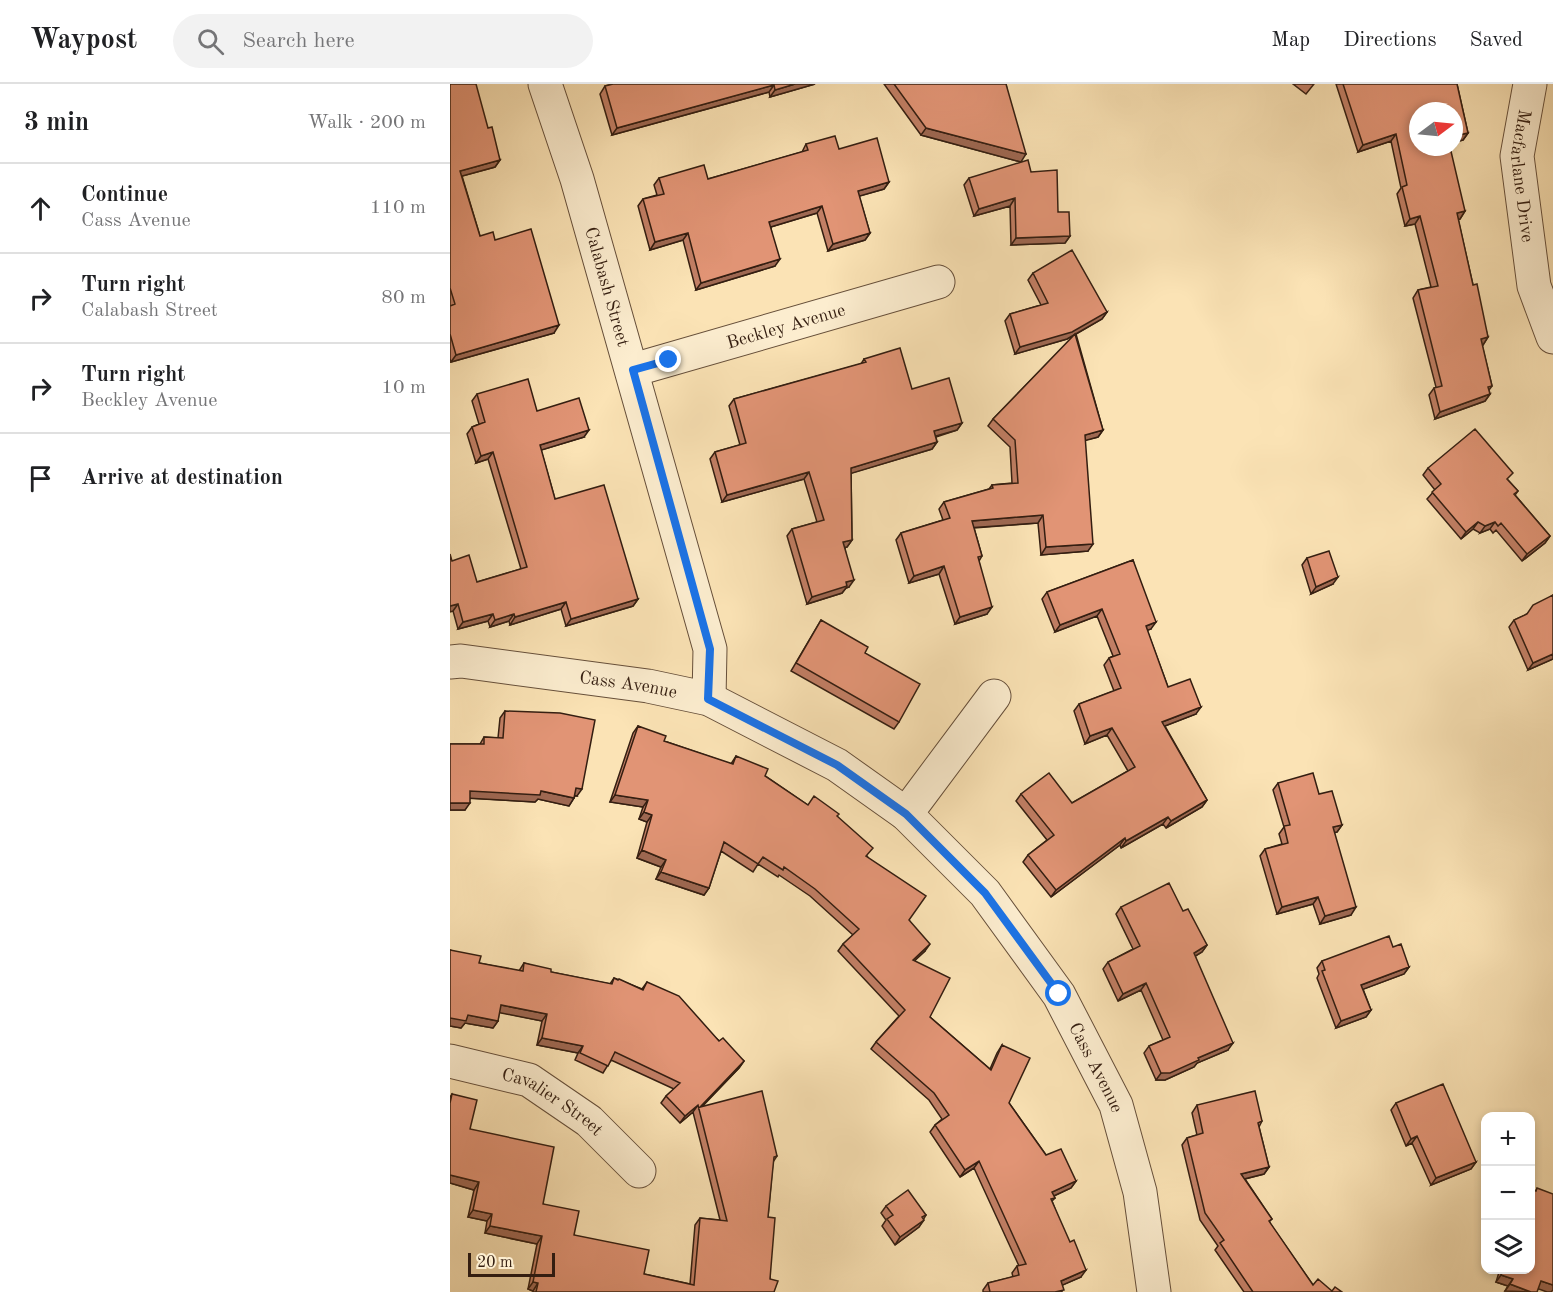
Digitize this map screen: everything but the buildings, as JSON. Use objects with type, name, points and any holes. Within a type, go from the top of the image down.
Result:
[{"type":"street","name":"Calabash Street","points":[[545,84],[577,179],[633,370],[710,649],[708,699]]},
{"type":"street","name":"Macfarlane Drive","points":[[1530,84],[1517,156],[1534,286],[1553,337]]},
{"type":"street","name":"Beckley Avenue","points":[[633,370],[938,282]]},
{"type":"street","name":"Cass Avenue","points":[[450,662],[461,661],[648,686],[708,699],[837,765],[906,814],[985,893],[1059,994],[1116,1105],[1140,1192],[1154,1292]]},
{"type":"street","points":[[906,814],[994,696]]},
{"type":"street","name":"Cavalier Street","points":[[450,1060],[529,1080],[589,1120],[639,1171]]},
{"type":"route","points":[[669,360],[633,370],[710,649],[708,699],[837,765],[906,814],[985,893],[1059,994]]}]
